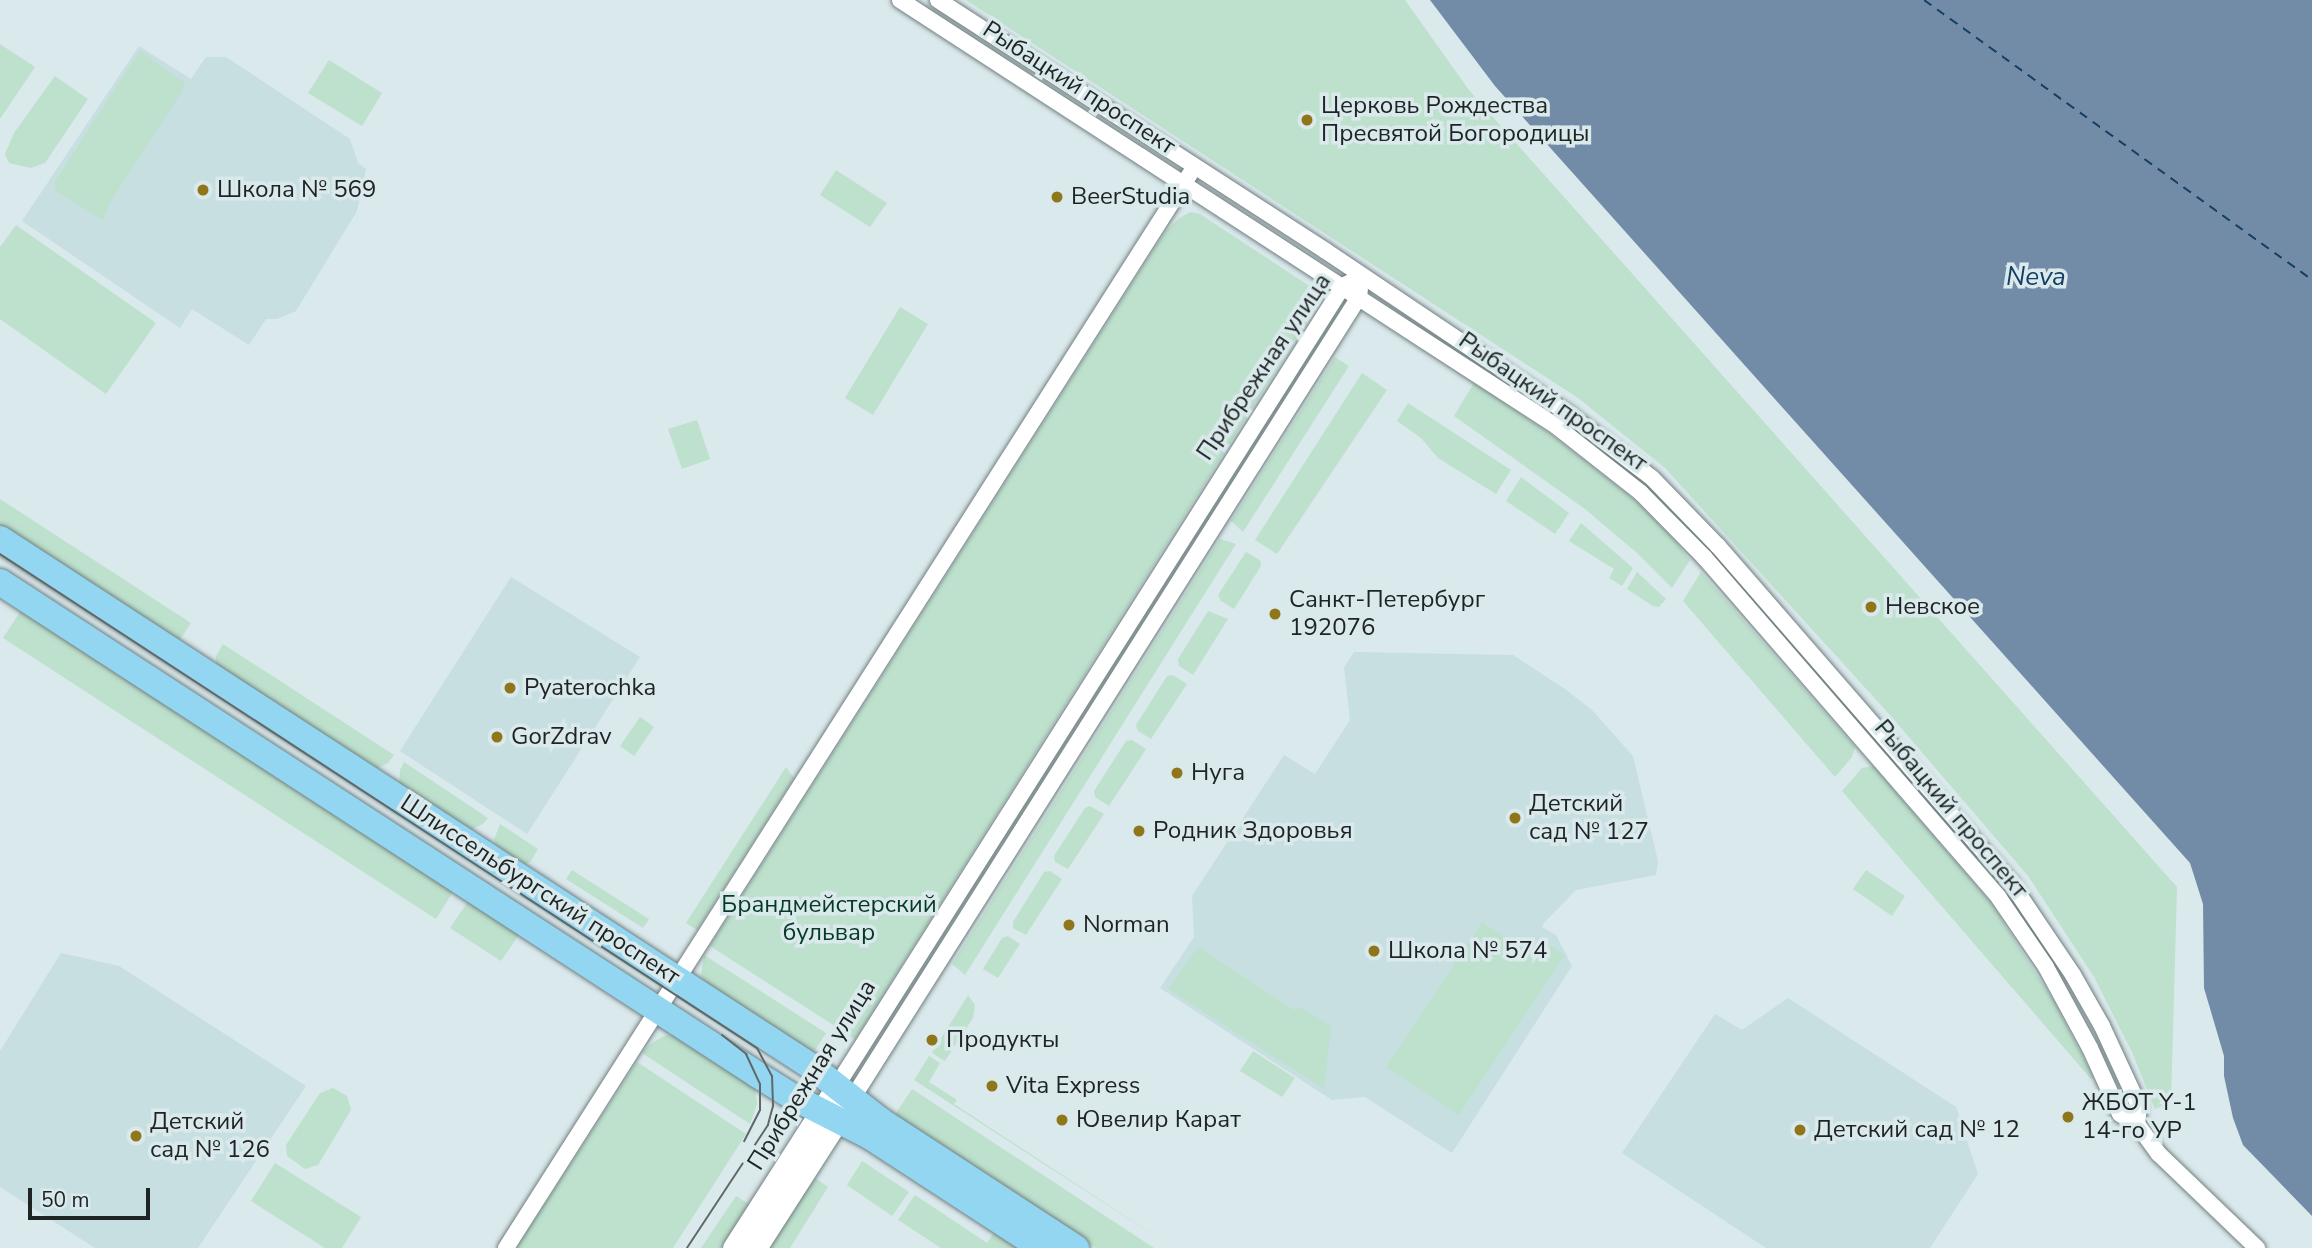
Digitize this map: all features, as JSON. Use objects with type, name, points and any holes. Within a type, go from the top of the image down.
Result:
[{"type":"main road","name":"Шлиссельбургский проспект","points":[[0,539],[678,979],[837,1104],[871,1137],[1041,1248]]},
{"type":"main road","name":"Шлиссельбургский проспект","points":[[0,582],[793,1097],[837,1104],[881,1121],[1076,1248]]},
{"type":"street","name":"Рыбацкий проспект","points":[[900,0],[1556,426],[1615,470],[1671,522],[1999,898],[2046,967],[2090,1048],[2120,1114],[2137,1124],[2159,1154],[2257,1248]]},
{"type":"street","name":"Рыбацкий проспект","points":[[938,0],[1196,166],[1566,412],[1626,456],[1676,502],[1718,546],[2011,883],[2073,975],[2102,1026],[2139,1106],[2137,1124]]},
{"type":"street","points":[[506,1248],[1196,166]]},
{"type":"street","name":"Прибрежная улица","points":[[756,1248],[837,1104],[1343,286],[1362,275]]},
{"type":"street","name":"Прибрежная улица","points":[[733,1248],[837,1104],[1359,297],[1362,275]]},
{"type":"shaded area","name":"Школа № 569","points":[[139,46],[191,79],[206,57],[226,57],[350,139],[358,163],[366,169],[357,211],[296,311],[277,319],[266,319],[249,345],[192,309],[180,328],[22,221]]},
{"type":"shaded area","points":[[511,577],[640,657],[527,834],[400,751]]},
{"type":"shaded area","name":"Школа № 574","points":[[1354,652],[1513,655],[1565,689],[1592,710],[1633,756],[1658,861],[1656,875],[1576,890],[1544,923],[1542,927],[1556,935],[1572,966],[1452,1153],[1365,1097],[1332,1100],[1160,988],[1194,937],[1192,896],[1284,755],[1315,774],[1350,720],[1344,667]]},
{"type":"shaded area","name":"Детский сад № 126","points":[[61,953],[119,966],[306,1086],[198,1248],[95,1248],[0,1187],[0,1051]]},
{"type":"shaded area","name":"Детский сад № 12","points":[[1788,998],[1956,1107],[1978,1174],[1930,1248],[1766,1248],[1622,1153],[1715,1014],[1742,1030]]},
{"type":"green space","points":[[966,0],[1405,0],[1469,90],[2177,887],[2171,1102],[2155,1109],[2132,1052],[2094,977],[2028,876],[1889,714],[1665,468],[1578,398]]},
{"type":"green space","points":[[0,44],[35,67],[0,119]]},
{"type":"green space","points":[[140,50],[185,83],[109,204],[103,220],[56,191],[54,183]]},
{"type":"green space","points":[[329,60],[382,93],[362,126],[308,93]]},
{"type":"green space","points":[[55,76],[88,99],[45,163],[31,168],[9,163],[5,154],[14,133]]},
{"type":"green space","points":[[836,170],[887,203],[870,227],[820,195]]},
{"type":"green space","name":"Брандмейстерский бульвар","points":[[1190,212],[1200,214],[1311,287],[1315,300],[1310,316],[855,1039],[710,946],[1165,232]]},
{"type":"green space","points":[[16,225],[156,323],[106,394],[0,319],[0,247]]},
{"type":"green space","points":[[900,307],[928,324],[873,415],[845,398]]},
{"type":"green space","points":[[1335,357],[1349,366],[1243,532],[1231,521]]},
{"type":"green space","points":[[1362,373],[1387,390],[1277,554],[1255,540]]},
{"type":"green space","points":[[1474,383],[1550,434],[1639,504],[1668,533],[1690,560],[1672,588],[1637,553],[1585,509],[1454,416]]},
{"type":"green space","points":[[1408,403],[1511,470],[1496,494],[1438,458],[1421,438],[1397,421]]},
{"type":"green space","points":[[697,420],[710,459],[682,469],[668,429]]},
{"type":"green space","points":[[1521,477],[1569,513],[1555,534],[1506,501]]},
{"type":"green space","points":[[0,499],[191,623],[179,641],[0,525]]},
{"type":"green space","points":[[1581,523],[1633,568],[1622,586],[1609,578],[1614,569],[1569,541]]},
{"type":"green space","points":[[1220,539],[1236,544],[965,975],[952,964]]},
{"type":"green space","points":[[1246,552],[1260,560],[1261,566],[1234,609],[1221,601],[1218,595]]},
{"type":"green space","points":[[1637,572],[1666,599],[1659,607],[1627,589]]},
{"type":"green space","points":[[1701,572],[1855,747],[1852,757],[1835,777],[1683,601]]},
{"type":"green space","points":[[22,609],[454,890],[436,919],[3,638]]},
{"type":"green space","points":[[1208,611],[1228,619],[1193,675],[1179,666],[1178,659]]},
{"type":"green space","points":[[223,644],[394,755],[388,763],[376,769],[216,665],[216,656]]},
{"type":"green space","points":[[1173,675],[1187,684],[1151,739],[1138,731],[1136,725],[1167,676]]},
{"type":"green space","points":[[640,717],[654,727],[634,756],[620,746]]},
{"type":"green space","points":[[1132,740],[1146,749],[1109,806],[1095,797],[1094,791],[1126,741]]},
{"type":"green space","points":[[404,762],[488,818],[483,824],[470,830],[399,785],[400,770]]},
{"type":"green space","points":[[1873,766],[1990,902],[2052,998],[2094,1078],[2091,1079],[1842,791],[1862,768]]},
{"type":"green space","points":[[786,767],[794,778],[697,930],[686,923]]},
{"type":"green space","points":[[1090,806],[1104,814],[1068,869],[1055,862],[1054,856],[1085,808]]},
{"type":"green space","points":[[500,824],[538,849],[531,861],[525,865],[496,846],[494,840]]},
{"type":"green space","points":[[572,870],[649,919],[643,928],[566,879]]},
{"type":"green space","points":[[1866,870],[1905,896],[1892,916],[1853,889]]},
{"type":"green space","points":[[1050,871],[1062,879],[1026,935],[1013,928],[1013,922],[1044,872]]},
{"type":"green space","points":[[469,900],[520,933],[501,961],[450,928]]},
{"type":"green space","points":[[1482,922],[1541,961],[1551,946],[1565,955],[1459,1115],[1386,1067]]},
{"type":"green space","points":[[1008,936],[1020,944],[998,978],[983,969],[1002,938]]},
{"type":"green space","points":[[1198,947],[1294,1010],[1300,1007],[1331,1026],[1324,1089],[1168,989]]},
{"type":"green space","points":[[704,955],[826,1033],[813,1053],[706,983],[701,975]]},
{"type":"green space","points":[[968,995],[975,1005],[973,1018],[945,1061],[932,1053]]},
{"type":"green space","points":[[666,1035],[676,1035],[755,1087],[757,1104],[750,1124],[642,1053],[650,1044]]},
{"type":"green space","points":[[1253,1051],[1295,1078],[1282,1097],[1240,1071]]},
{"type":"green space","points":[[929,1056],[940,1063],[929,1082],[957,1100],[954,1104],[1174,1248],[914,1080]]},
{"type":"green space","points":[[637,1062],[746,1134],[673,1248],[516,1248]]},
{"type":"green space","points":[[333,1088],[347,1096],[351,1110],[318,1165],[305,1169],[287,1156],[286,1145],[320,1093]]},
{"type":"green space","points":[[912,1089],[1154,1248],[1096,1248],[894,1116]]},
{"type":"green space","points":[[862,1161],[909,1192],[892,1216],[847,1185]]},
{"type":"green space","points":[[275,1163],[361,1217],[342,1248],[325,1248],[251,1201]]},
{"type":"green space","points":[[815,1178],[828,1187],[790,1248],[769,1248]]},
{"type":"green space","points":[[915,1195],[987,1243],[995,1231],[1020,1248],[941,1248],[898,1220]]},
{"type":"green space","points":[[736,1196],[749,1204],[721,1248],[701,1248]]},
{"type":"water","name":"Neva","points":[[1430,0],[2312,0],[2312,1216],[2243,1145],[2233,1118],[2224,1076],[2224,1056],[2204,988],[2203,904],[2190,863],[1495,86]]},
{"type":"ferry route","points":[[1924,0],[2312,280]]},
{"type":"tram line","points":[[0,554],[757,1048],[772,1076],[773,1106],[768,1125],[687,1248]]},
{"type":"tram line","points":[[722,1035],[746,1054],[760,1084],[760,1110],[744,1141]]},
{"type":"place","name":"Церковь Рождества Пресвятой Богородицы","points":[[1307,120]]},
{"type":"place","name":"Школа № 569","points":[[203,190]]},
{"type":"place","name":"BeerStudia","points":[[1057,197]]},
{"type":"place","name":"Невское","points":[[1871,607]]},
{"type":"place","name":"Санкт-Петербург 192076","points":[[1275,614]]},
{"type":"place","name":"Pyaterochka","points":[[510,688]]},
{"type":"place","name":"GorZdrav","points":[[497,737]]},
{"type":"place","name":"Нуга","points":[[1177,773]]},
{"type":"place","name":"Детский сад № 127","points":[[1515,818]]},
{"type":"place","name":"Родник Здоровья","points":[[1139,831]]},
{"type":"place","name":"Norman","points":[[1069,925]]},
{"type":"place","name":"Школа № 574","points":[[1374,951]]},
{"type":"place","name":"Продукты","points":[[932,1040]]},
{"type":"place","name":"Vita Express","points":[[992,1086]]},
{"type":"place","name":"ЖБОТ Y-1 14-го УР","points":[[2068,1117]]},
{"type":"place","name":"Ювелир Карат","points":[[1062,1120]]},
{"type":"place","name":"Детский сад № 12","points":[[1800,1130]]},
{"type":"place","name":"Детский сад № 126","points":[[136,1136]]}]
